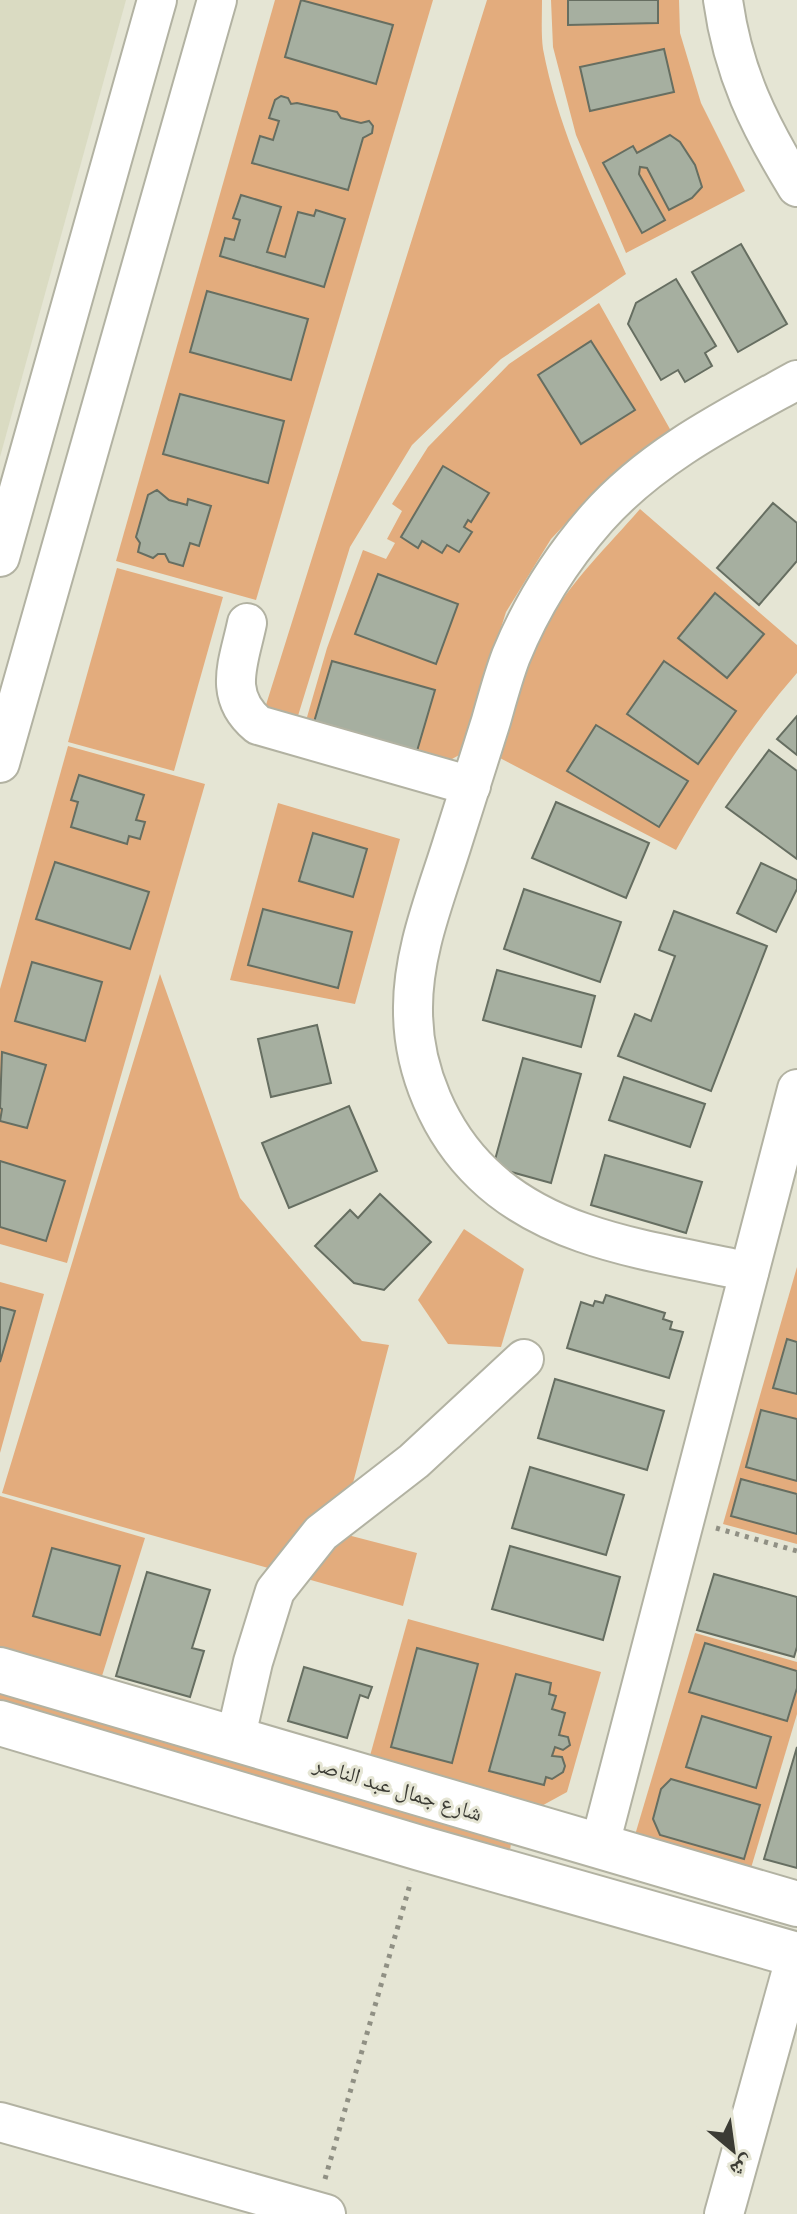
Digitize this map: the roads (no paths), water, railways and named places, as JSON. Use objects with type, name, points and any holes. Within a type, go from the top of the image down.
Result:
[{"type":"main road","name":"شارع جمال عبد الناصر","points":[[0,1670],[797,1904]]},
{"type":"main road","points":[[0,1723],[420,1848],[797,1955]]},
{"type":"main road","points":[[179,1776],[194,1728]]},
{"type":"main road","points":[[251,1745],[251,1798]]},
{"type":"street","points":[[0,557],[157,0]]},
{"type":"street","points":[[0,763],[217,0]]},
{"type":"street","points":[[723,0],[727,31],[748,98],[797,187]]},
{"type":"street","points":[[749,1272],[585,1234],[556,1224],[529,1210],[481,1173],[445,1125],[426,1084],[415,1041],[414,982],[419,953],[510,658],[548,583],[599,516],[662,459],[697,435],[797,380]]},
{"type":"street","points":[[247,623],[234,682],[242,708],[258,725],[471,786]]},
{"type":"street","points":[[599,1848],[797,1089]]},
{"type":"street","points":[[251,1745],[253,1662],[275,1591],[321,1533],[414,1461],[524,1359]]},
{"type":"street","points":[[724,2214],[797,1955]]},
{"type":"street","points":[[2,2132],[321,2212]]}]
